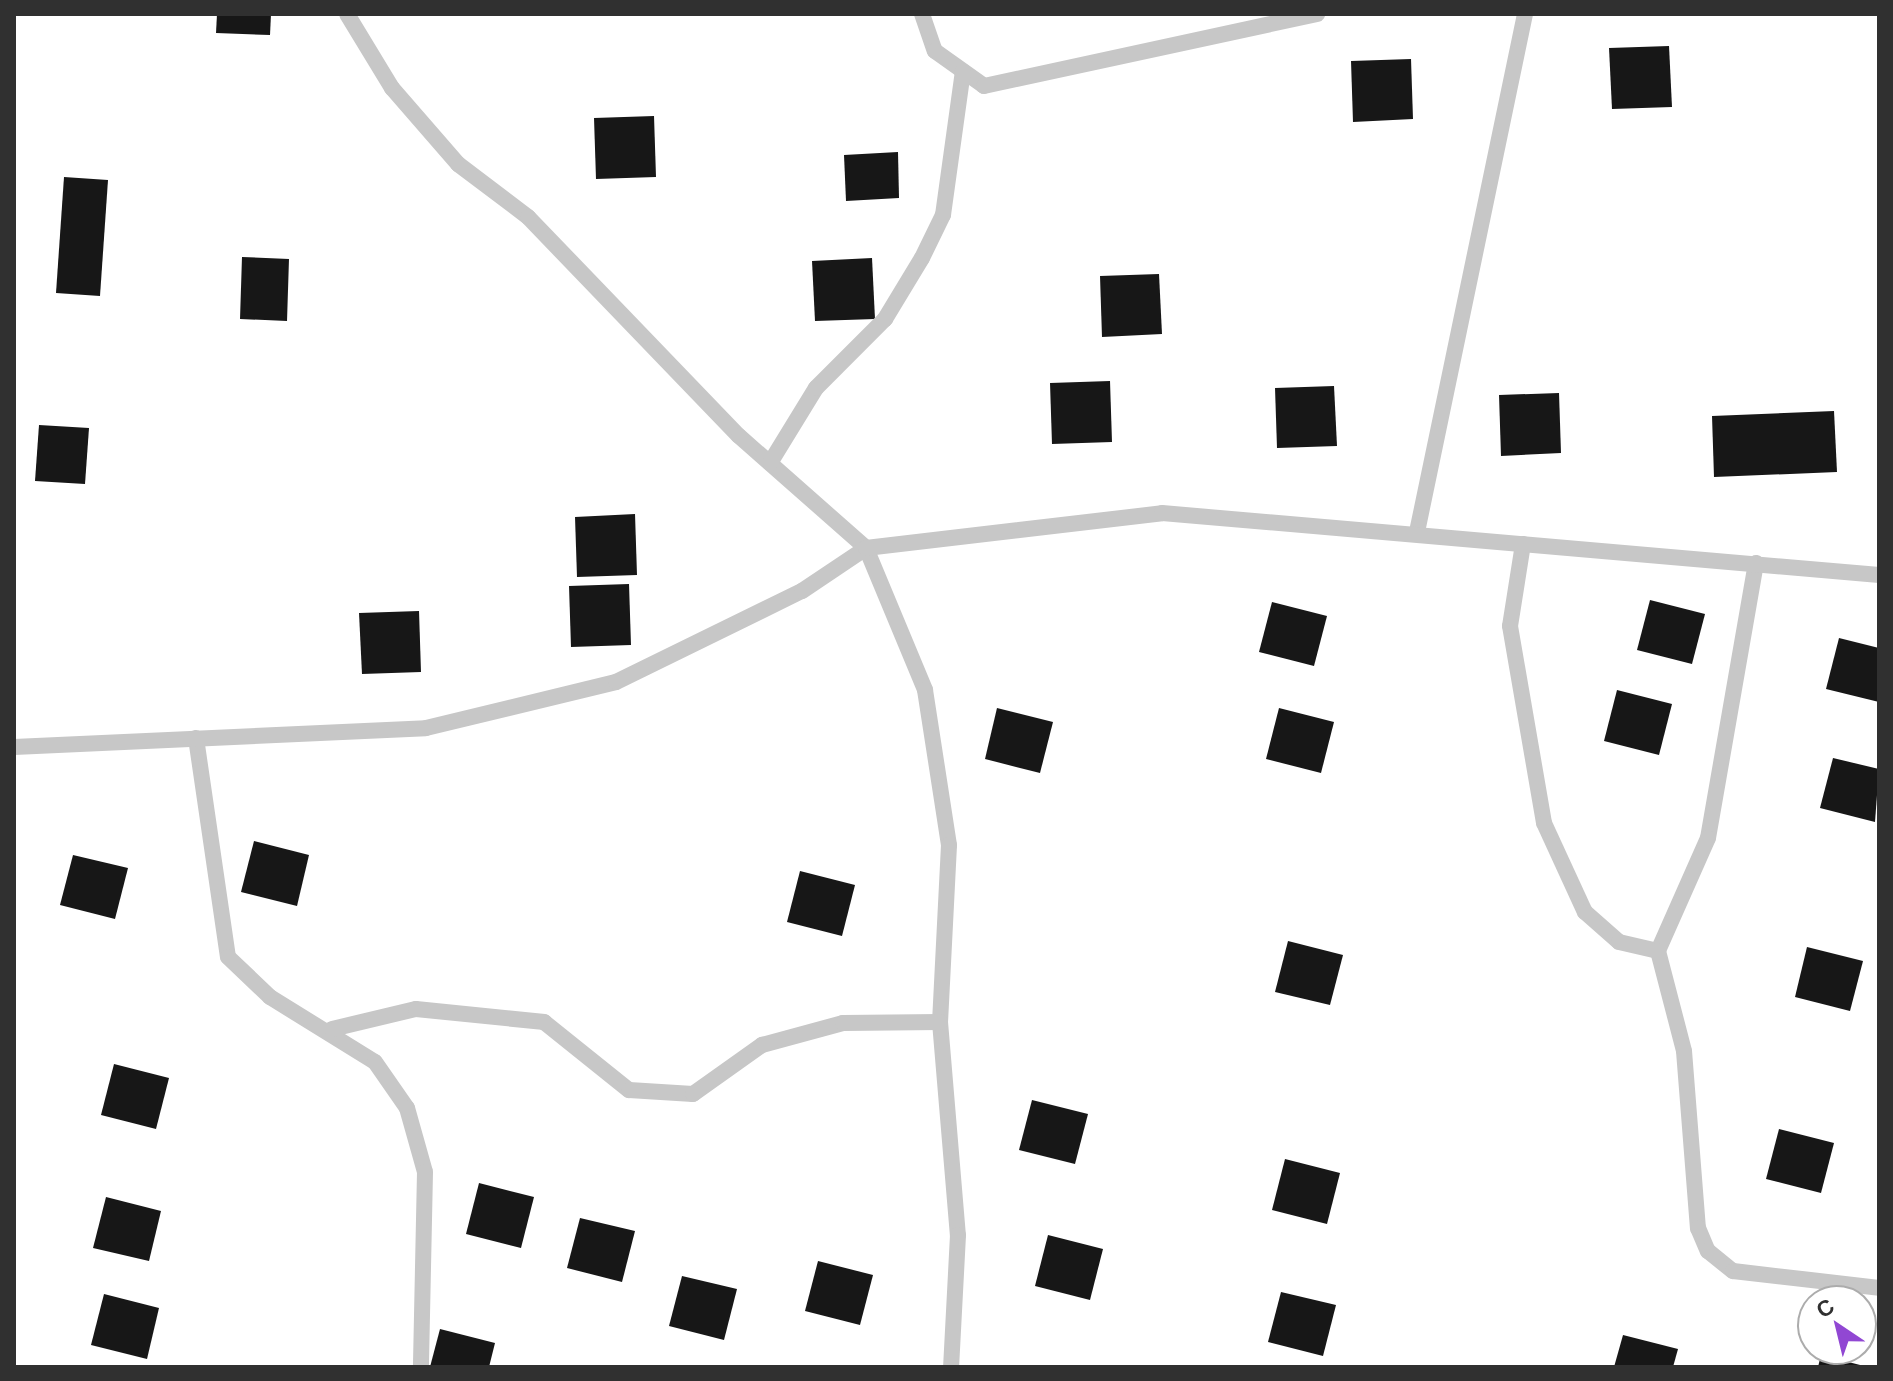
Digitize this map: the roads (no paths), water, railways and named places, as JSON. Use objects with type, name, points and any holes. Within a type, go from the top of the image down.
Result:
[{"type":"lane","points":[[347,14],[392,88],[458,164],[528,217],[770,463],[866,548],[928,706],[949,845],[940,1022],[958,1235],[951,1367]]},
{"type":"lane","points":[[922,14],[935,51],[984,86],[1317,14]]},
{"type":"lane","points":[[1417,532],[1525,14]]},
{"type":"lane","points":[[770,463],[816,388],[885,319],[922,258],[943,215],[963,71]]},
{"type":"lane","points":[[14,747],[426,728],[616,682],[802,591],[866,548],[1162,513],[1417,532],[1879,575]]},
{"type":"lane","points":[[1523,544],[1510,626],[1544,823],[1585,912],[1619,942],[1658,951]]},
{"type":"lane","points":[[1756,563],[1708,838],[1658,951],[1684,1051],[1698,1228],[1708,1251],[1733,1271],[1879,1288]]},
{"type":"lane","points":[[196,738],[228,957],[270,997],[332,1029],[375,1062],[407,1108],[425,1172],[421,1367]]},
{"type":"lane","points":[[332,1029],[416,1009],[544,1022],[629,1090],[693,1094],[762,1045],[843,1023],[940,1022]]}]
